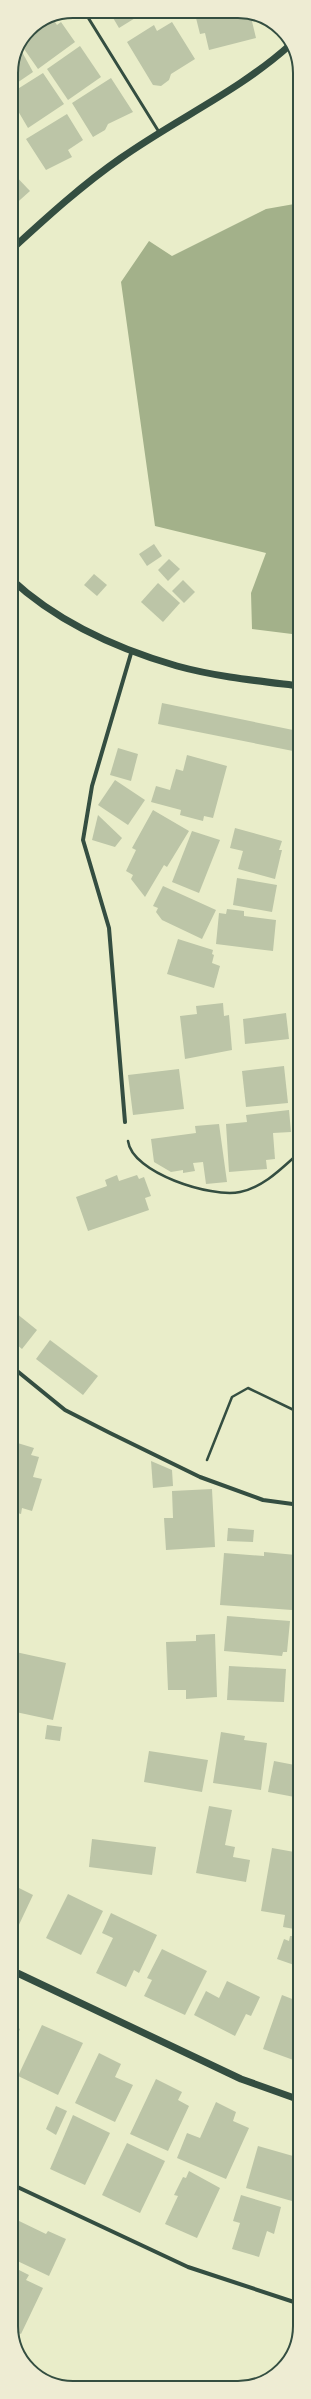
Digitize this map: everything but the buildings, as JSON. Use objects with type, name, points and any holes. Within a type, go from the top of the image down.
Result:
[{"type":"street","points":[[18,244],[53,212],[120,158],[257,72],[286,48]]},
{"type":"street","points":[[18,585],[39,602],[66,619],[95,634],[132,650],[176,665],[205,672],[293,685]]},
{"type":"street","points":[[125,1122],[109,928],[83,840],[92,786],[132,650]]},
{"type":"street","points":[[18,1372],[65,1410],[200,1476],[263,1500],[293,1504]]},
{"type":"street","points":[[18,1973],[241,2079],[293,2098]]},
{"type":"street","points":[[18,2187],[188,2268],[293,2302]]},
{"type":"lane","points":[[88,18],[160,133]]},
{"type":"path","points":[[125,1122],[128,1147],[149,1167],[192,1188],[222,1193],[240,1192],[266,1182],[293,1158]]},
{"type":"path","points":[[200,1476],[232,1397],[248,1388],[293,1410]]},
{"type":"shaded area","points":[[293,204],[293,634],[252,629],[251,593],[266,553],[155,526],[121,282],[149,241],[172,256],[266,209]]}]
